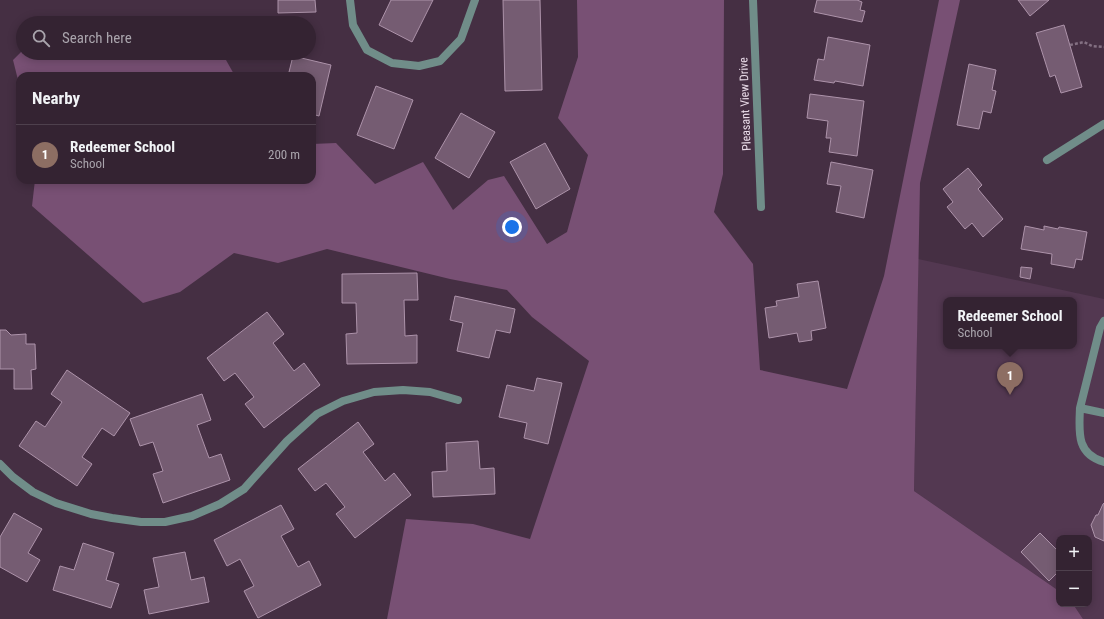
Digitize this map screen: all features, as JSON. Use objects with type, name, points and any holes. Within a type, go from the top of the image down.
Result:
[{"type":"street","points":[[350,0],[353,26],[366,50],[392,63],[419,66],[440,61],[461,39],[475,0]]},
{"type":"street","name":"Pleasant View Drive","points":[[753,0],[761,207]]},
{"type":"street","points":[[1047,160],[1104,124]]},
{"type":"street","points":[[1104,321],[1100,328],[1080,408],[1079,432],[1080,440],[1086,451],[1095,459],[1104,462]]},
{"type":"street","points":[[0,464],[12,477],[33,492],[56,503],[91,514],[112,518],[141,522],[165,522],[192,516],[220,504],[244,489],[287,441],[317,414],[343,401],[374,392],[403,390],[430,392],[458,400]]},
{"type":"street","points":[[1080,408],[1104,413]]},
{"type":"path","points":[[1070,45],[1084,42],[1092,46],[1104,47]]},
{"type":"shaded area","points":[[577,0],[724,0],[723,174],[714,212],[753,264],[760,370],[847,389],[884,276],[939,0],[960,0],[920,183],[914,491],[1056,589],[1056,607],[1075,607],[1083,619],[387,619],[406,519],[473,524],[530,539],[589,361],[532,317],[507,290],[450,279],[327,249],[278,263],[234,253],[180,292],[143,303],[32,206],[35,184],[316,184],[316,144],[336,143],[375,184],[423,162],[453,210],[488,180],[504,176],[547,244],[567,232],[588,155],[558,118],[578,57]]},
{"type":"shaded area","points":[[16,57],[16,60],[226,60],[233,72],[16,72],[13,60]]},
{"type":"shaded area","points":[[918,259],[1104,299],[1104,619],[1083,619],[1075,607],[1092,607],[1092,535],[1056,535],[1056,589],[914,491]]},
{"type":"building","points":[[278,0],[315,0],[316,12],[278,13]]},
{"type":"building","points":[[391,0],[433,0],[412,42],[379,25]]},
{"type":"building","points":[[503,0],[540,0],[542,90],[505,91]]},
{"type":"building","points":[[817,0],[857,0],[862,2],[860,10],[865,11],[862,22],[814,12]]},
{"type":"building","points":[[1018,0],[1049,0],[1030,16]]},
{"type":"building","points":[[1064,25],[1082,87],[1061,93],[1055,75],[1050,77],[1036,33]]},
{"type":"building","points":[[828,37],[870,45],[863,86],[835,81],[834,83],[814,80],[818,59],[824,60]]},
{"type":"building","points":[[292,60],[310,60],[331,65],[319,116],[316,115],[316,72],[289,72]]},
{"type":"building","points":[[969,64],[996,70],[992,90],[996,91],[991,113],[983,111],[979,129],[957,125]]},
{"type":"building","points":[[376,86],[413,100],[394,149],[357,135]]},
{"type":"building","points":[[810,94],[864,101],[857,156],[829,152],[831,138],[826,138],[828,121],[807,118]]},
{"type":"building","points":[[461,113],[495,132],[469,178],[435,158]]},
{"type":"building","points":[[545,143],[570,189],[536,209],[510,162]]},
{"type":"building","points":[[831,162],[873,170],[864,218],[836,212],[841,186],[827,184]]},
{"type":"building","points":[[968,168],[982,185],[978,189],[1003,219],[983,237],[972,223],[965,229],[947,207],[953,202],[943,189]]},
{"type":"building","points":[[1025,226],[1044,230],[1044,226],[1058,229],[1059,227],[1087,232],[1082,260],[1076,259],[1074,268],[1051,264],[1052,254],[1021,249]]},
{"type":"building","points":[[1021,267],[1032,268],[1030,279],[1020,277]]},
{"type":"building","points":[[417,273],[418,300],[404,300],[405,336],[417,335],[417,363],[347,364],[346,334],[357,333],[356,303],[342,303],[342,274]]},
{"type":"building","points":[[818,281],[826,328],[811,331],[812,340],[799,342],[797,333],[769,338],[765,308],[777,306],[776,301],[799,297],[797,284]]},
{"type":"building","points":[[455,296],[515,309],[510,333],[496,330],[489,358],[457,351],[463,323],[450,320]]},
{"type":"building","points":[[267,312],[284,334],[273,343],[294,371],[304,363],[320,385],[264,428],[245,404],[254,397],[235,373],[224,381],[207,358]]},
{"type":"building","points":[[0,330],[6,330],[11,335],[26,334],[26,344],[35,344],[36,369],[31,370],[32,389],[14,389],[14,369],[0,369]]},
{"type":"building","points":[[67,370],[130,413],[114,436],[102,428],[82,457],[92,464],[77,486],[19,446],[36,421],[45,427],[62,402],[51,394]]},
{"type":"building","points":[[537,378],[562,383],[548,444],[524,438],[527,423],[499,417],[507,385],[534,391]]},
{"type":"building","points":[[202,394],[211,420],[197,425],[209,458],[221,454],[230,480],[163,503],[153,474],[163,471],[153,442],[140,446],[130,419]]},
{"type":"building","points":[[358,422],[374,444],[363,452],[385,481],[394,473],[411,495],[355,538],[336,514],[345,507],[326,483],[315,491],[298,469]]},
{"type":"building","points":[[478,441],[480,469],[494,468],[495,494],[433,497],[432,472],[447,471],[446,443]]},
{"type":"building","points":[[1104,503],[1104,541],[1095,537],[1091,525]]},
{"type":"building","points":[[281,505],[294,529],[281,536],[298,567],[309,561],[321,585],[258,618],[244,591],[254,586],[240,559],[227,566],[214,540]]},
{"type":"building","points":[[14,513],[42,529],[28,553],[40,560],[27,582],[0,567],[0,537]]},
{"type":"building","points":[[1040,533],[1056,549],[1056,574],[1049,581],[1021,552]]},
{"type":"building","points":[[83,543],[114,553],[106,580],[119,584],[111,608],[53,590],[60,566],[74,570]]},
{"type":"building","points":[[185,552],[191,580],[204,577],[209,602],[149,614],[144,590],[159,587],[153,558]]},
{"type":"place","name":"Redeemer School","points":[[1010,395]]}]
